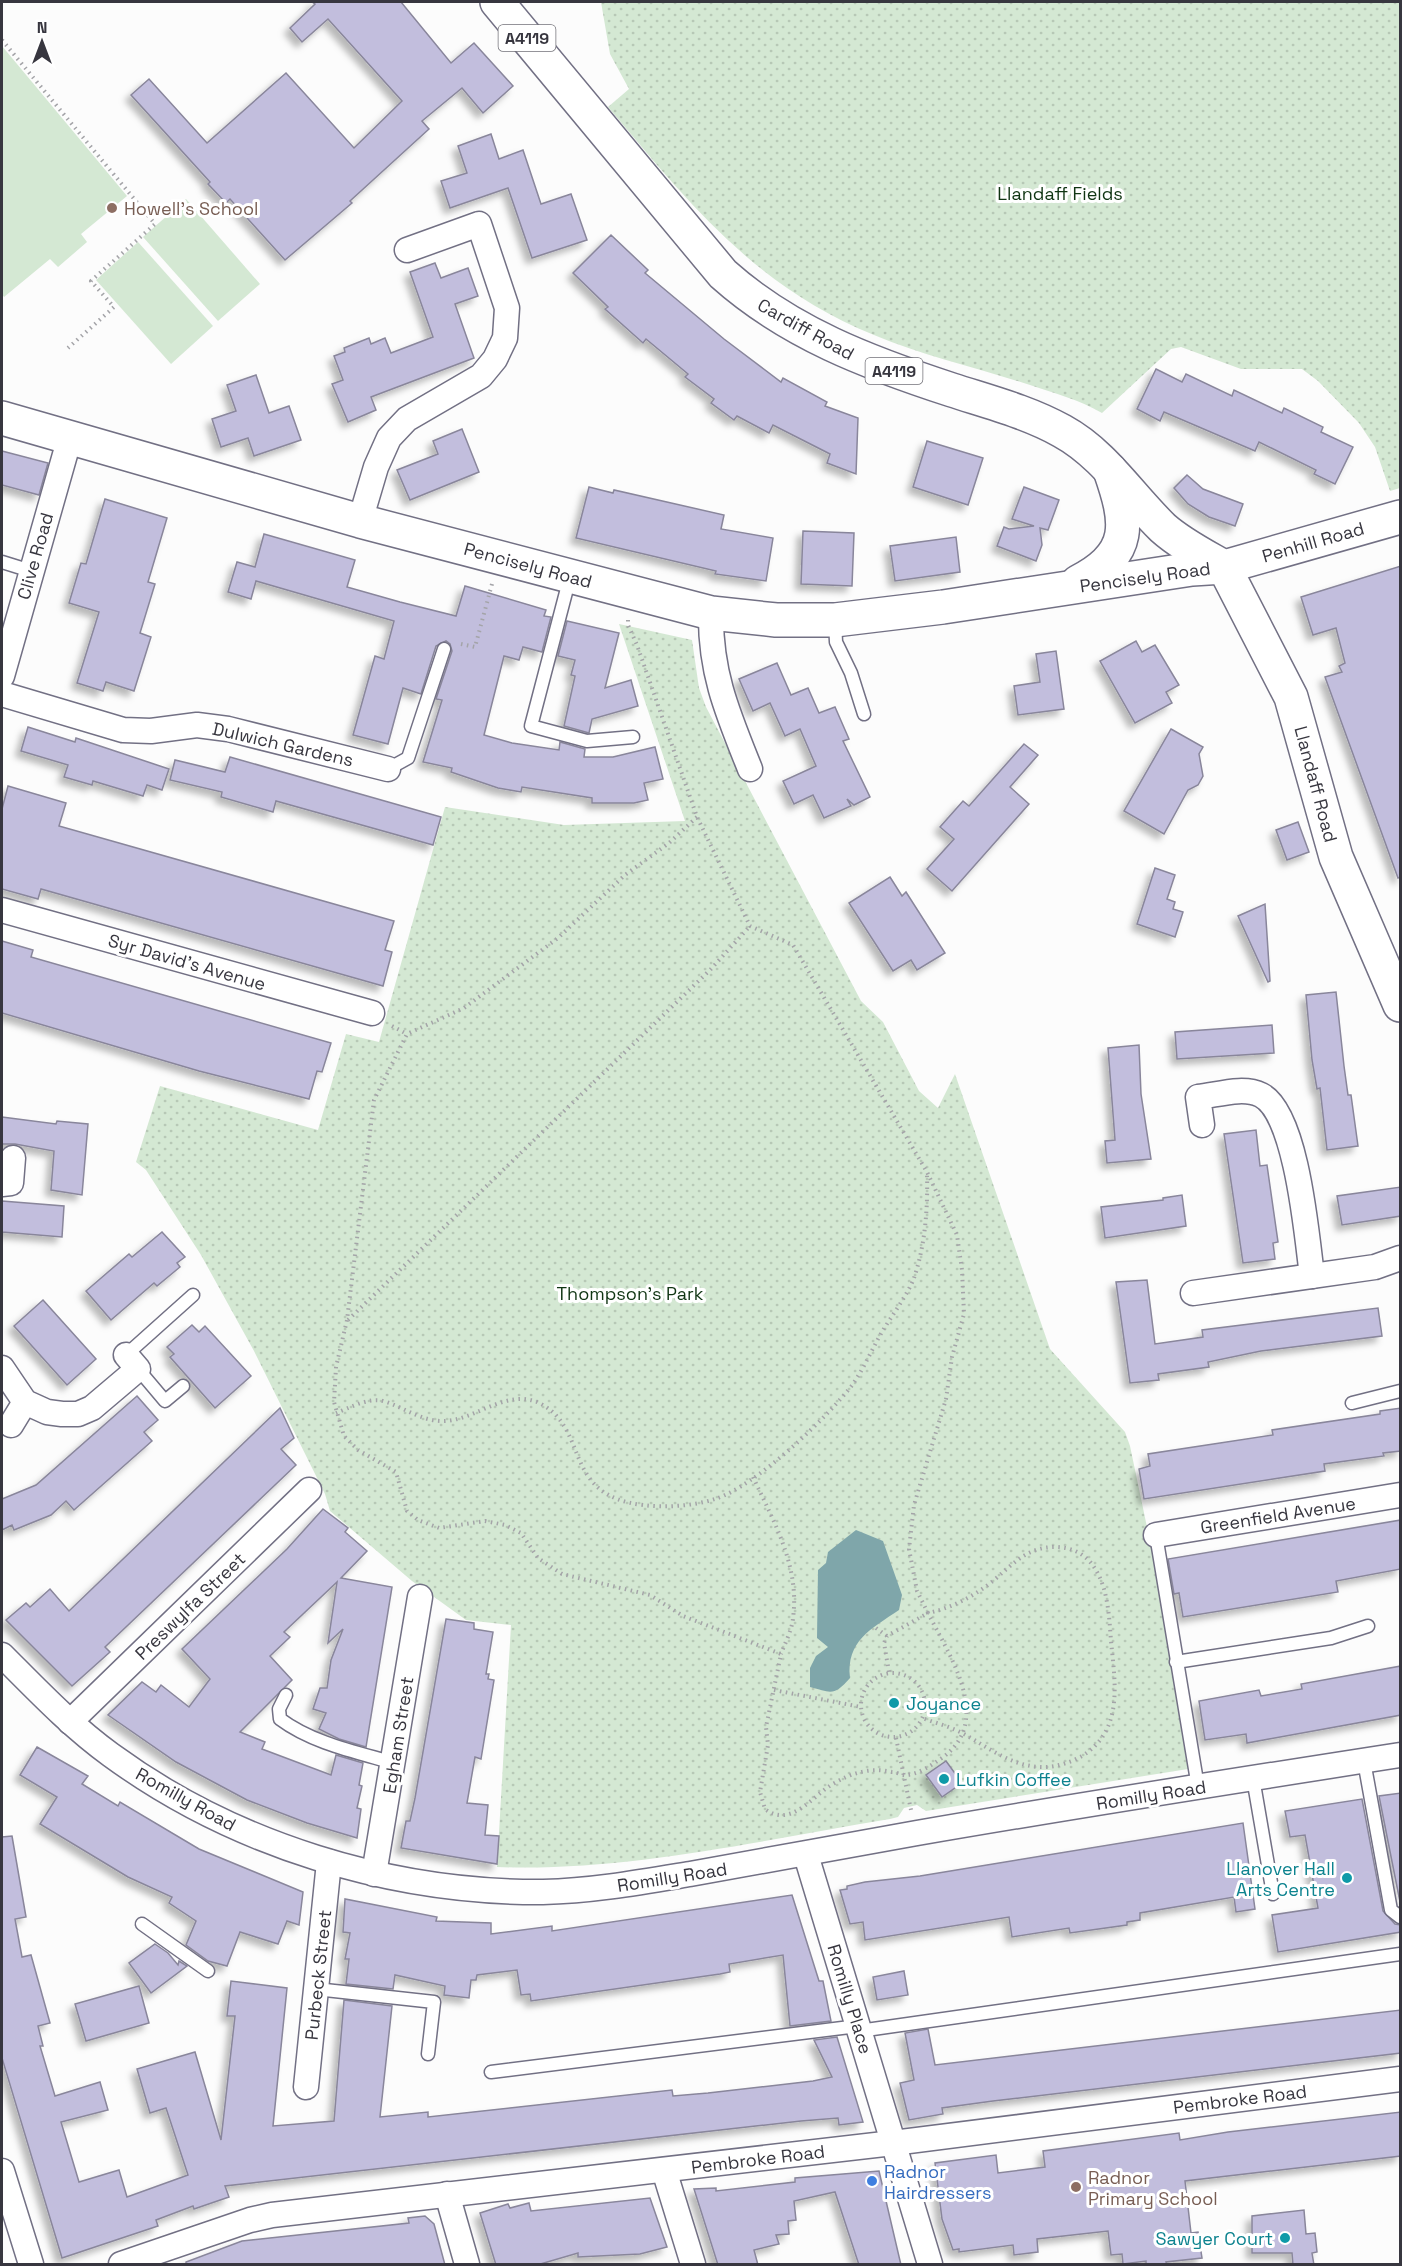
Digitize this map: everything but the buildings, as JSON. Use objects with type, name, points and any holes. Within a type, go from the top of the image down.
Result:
[{"type":"main road","name":"Cardiff Road","points":[[497,2],[703,251],[745,294],[805,331],[849,354],[1004,407],[1060,429],[1096,454],[1164,529],[1193,550],[1224,567]]},
{"type":"main road","name":"Pencisely Road","points":[[2,418],[360,521],[711,613],[776,620],[835,620],[1192,569],[1224,567]]},
{"type":"main road","name":"Pencisely Road","points":[[1066,588],[1106,565],[1120,543],[1123,517],[1110,470]]},
{"type":"main road","name":"Penhill Road","points":[[1224,567],[1401,517]]},
{"type":"main road","name":"Llandaff Road","points":[[1224,567],[1291,697],[1336,857],[1401,1005]]},
{"type":"street","points":[[360,521],[376,467],[389,438],[407,420],[481,376],[495,359],[505,338],[507,308],[479,224],[407,250]]},
{"type":"street","name":"Clive Road","points":[[2,676],[70,437]]},
{"type":"street","points":[[711,613],[711,642],[721,695],[750,769]]},
{"type":"street","name":"Dulwich Gardens","points":[[2,694],[123,730],[151,731],[197,726],[228,729],[388,769]]},
{"type":"street","name":"Syr David's Avenue","points":[[2,910],[372,1013]]},
{"type":"street","points":[[1202,1125],[1198,1097],[1249,1090],[1263,1096],[1273,1106],[1295,1158],[1312,1276]]},
{"type":"street","points":[[2,1184],[11,1183],[13,1158]]},
{"type":"street","points":[[1193,1293],[1375,1267],[1401,1258]]},
{"type":"street","points":[[2,1368],[25,1402],[46,1412],[78,1414],[92,1408],[132,1362]]},
{"type":"street","points":[[6,1431],[25,1402]]},
{"type":"street","name":"Preswylfa Street","points":[[70,1722],[309,1490]]},
{"type":"street","name":"Greenfield Avenue","points":[[1156,1535],[1401,1495]]},
{"type":"street","name":"Egham Street","points":[[374,1874],[420,1597]]},
{"type":"street","name":"Romilly Road","points":[[2,1655],[70,1722],[110,1755],[156,1786],[230,1824],[329,1862],[374,1874],[496,1890],[545,1892],[620,1886],[806,1855],[916,1833],[1401,1755]]},
{"type":"street","name":"Romilly Place","points":[[806,1855],[930,2265]]},
{"type":"street","name":"Purbeck Street","points":[[306,2087],[329,1862]]},
{"type":"street","name":"Pembroke Road","points":[[121,2265],[250,2220],[447,2194],[893,2143],[1401,2079]]},
{"type":"street","points":[[664,2170],[693,2265]]},
{"type":"street","points":[[2,2171],[31,2265]]},
{"type":"street","points":[[447,2194],[467,2265]]},
{"type":"lane","points":[[2,562],[31,571]]},
{"type":"lane","points":[[570,577],[531,726],[587,741],[633,737]]},
{"type":"lane","points":[[835,620],[836,642],[852,673],[864,714]]},
{"type":"lane","points":[[388,769],[408,758],[444,649]]},
{"type":"lane","points":[[183,1386],[165,1401],[132,1362],[193,1295]]},
{"type":"lane","points":[[1352,1403],[1401,1391]]},
{"type":"lane","points":[[1156,1535],[1198,1787]]},
{"type":"lane","points":[[1176,1662],[1330,1638],[1368,1626]]},
{"type":"lane","points":[[286,1695],[279,1709],[280,1719],[293,1728],[341,1748],[394,1763]]},
{"type":"lane","points":[[1364,1761],[1391,1910],[1401,1917]]},
{"type":"lane","points":[[1252,1778],[1273,1894]]},
{"type":"lane","points":[[142,1924],[208,1971]]},
{"type":"lane","points":[[491,2072],[859,2029],[1401,1954]]},
{"type":"lane","points":[[316,1989],[434,2002],[428,2054]]},
{"type":"path","points":[[2,40],[155,224],[91,281],[114,307],[68,348]]},
{"type":"path","points":[[444,649],[447,640],[475,647],[493,583],[504,586],[511,560]]},
{"type":"path","points":[[632,594],[628,625],[697,818],[750,926],[793,945],[927,1172],[957,1235],[964,1314],[952,1357],[946,1399],[914,1506],[909,1549],[917,1591],[963,1684],[968,1706],[962,1733],[957,1744],[925,1769],[906,1775],[876,1770],[859,1771],[831,1785],[794,1814],[784,1816],[771,1814],[765,1809],[761,1786],[768,1744],[766,1727],[769,1705],[793,1620],[794,1584],[785,1546],[753,1477]]},
{"type":"path","points":[[697,818],[669,843],[625,875],[558,938],[464,1008],[407,1034],[374,1100],[347,1320],[336,1367],[334,1402],[344,1437],[358,1450],[396,1472],[407,1511],[418,1520],[439,1528],[485,1521],[505,1525],[521,1533],[538,1558],[562,1574],[650,1595],[682,1616],[782,1654]]},
{"type":"path","points":[[347,1320],[711,969],[750,926]]},
{"type":"path","points":[[336,1413],[360,1403],[382,1400],[425,1419],[445,1421],[505,1401],[527,1399],[544,1406],[557,1418],[569,1438],[585,1476],[602,1491],[621,1500],[642,1505],[681,1506],[715,1499],[753,1477],[818,1422],[853,1383],[913,1279],[924,1236],[927,1172]]},
{"type":"path","points":[[890,1672],[884,1643],[887,1636],[928,1613],[947,1609],[977,1592],[1016,1559],[1034,1550],[1054,1547],[1075,1550],[1091,1563],[1103,1584],[1112,1653],[1114,1709],[1109,1729],[1092,1750],[1070,1763],[1040,1767],[1008,1760],[962,1733],[922,1718]]},
{"type":"path","points":[[876,1628],[887,1636]]},
{"type":"path","points":[[890,1672],[908,1676],[920,1687],[925,1706],[922,1718],[914,1729],[896,1738],[885,1737],[876,1732],[865,1718],[861,1707],[866,1688],[872,1681],[890,1672]]},
{"type":"path","points":[[774,1690],[861,1707]]},
{"type":"path","points":[[896,1738],[906,1775],[916,1833]]},
{"type":"green space","name":"Llandaff Fields","points":[[601,2],[1400,2],[1400,488],[1390,491],[1375,447],[1359,423],[1318,381],[1302,369],[1241,369],[1181,347],[1171,349],[1102,413],[1058,394],[932,356],[874,335],[831,315],[793,292],[758,267],[726,239],[667,176],[608,107],[629,89],[610,54]]},
{"type":"green space","points":[[2,46],[127,196],[81,234],[87,242],[58,267],[50,259],[4,297],[2,294]]},
{"type":"green space","points":[[186,199],[260,284],[218,321],[143,237]]},
{"type":"green space","points":[[138,242],[213,326],[171,364],[96,280]]},
{"type":"green space","name":"Thompson's Park","points":[[619,624],[692,640],[699,688],[706,707],[861,1001],[883,1022],[919,1091],[938,1108],[955,1074],[1050,1349],[1125,1432],[1130,1446],[1152,1551],[1188,1769],[926,1811],[917,1805],[904,1808],[898,1817],[890,1819],[694,1853],[595,1865],[497,1867],[511,1625],[466,1620],[412,1581],[330,1511],[325,1494],[254,1351],[201,1255],[146,1170],[136,1162],[160,1086],[318,1130],[346,1034],[379,1042],[445,807],[564,825],[685,821]]},
{"type":"water","points":[[856,1530],[883,1541],[902,1595],[899,1610],[870,1630],[856,1645],[850,1665],[850,1678],[845,1684],[832,1692],[823,1691],[810,1687],[810,1668],[816,1656],[828,1647],[817,1638],[818,1570],[826,1563],[828,1552]]},
{"type":"place","name":"Howell's School","points":[[112,208]]},
{"type":"place","name":"Joyance","points":[[894,1703]]},
{"type":"place","name":"Lufkin Coffee","points":[[944,1779]]},
{"type":"place","name":"Llanover Hall Arts Centre","points":[[1347,1878]]},
{"type":"place","name":"Radnor Hairdressers","points":[[872,2181]]},
{"type":"place","name":"Radnor Primary School","points":[[1076,2187]]},
{"type":"place","name":"Sawyer Court","points":[[1285,2238]]}]
